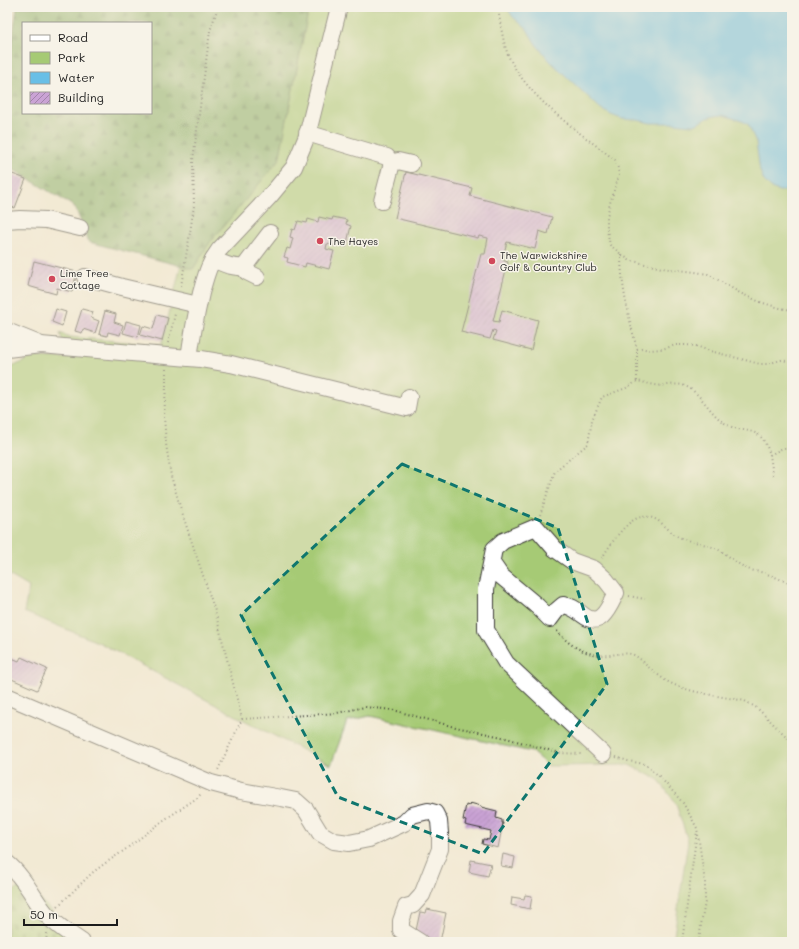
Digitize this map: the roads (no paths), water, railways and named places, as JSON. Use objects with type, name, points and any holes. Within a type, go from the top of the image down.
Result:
[{"type":"lane","points":[[189,358],[198,305],[208,269],[213,259],[219,250],[270,196],[294,167],[307,133],[339,7]]},
{"type":"lane","points":[[307,133],[387,157],[392,163]]},
{"type":"lane","points":[[392,163],[398,161],[411,164]]},
{"type":"lane","points":[[382,201],[392,163]]},
{"type":"lane","points":[[7,220],[46,220],[80,228]]},
{"type":"lane","points":[[213,259],[236,268],[244,267],[270,233]]},
{"type":"lane","points":[[244,267],[246,272],[257,277]]},
{"type":"lane","points":[[85,277],[198,305]]},
{"type":"lane","points":[[7,331],[41,345]]},
{"type":"lane","points":[[7,350],[41,345],[201,359],[230,364],[407,408],[409,397]]},
{"type":"lane","points":[[492,563],[501,576],[550,619],[563,605],[569,606],[592,620],[600,618],[607,611],[616,593],[606,580],[594,569],[572,561],[555,549],[536,527],[503,541],[494,549],[486,589],[486,630],[506,663],[603,754]]},
{"type":"lane","points":[[7,696],[211,784],[296,802],[306,810],[320,832],[334,841],[349,843],[369,839],[404,823],[412,815],[428,812],[435,814],[439,821],[440,849],[422,894],[413,905],[406,907],[401,921],[401,930],[420,942]]},
{"type":"lane","points":[[7,863],[15,870],[48,917],[82,942]]},
{"type":"water","points":[[509,7],[792,7],[792,191],[779,191],[771,188],[764,181],[760,171],[756,142],[748,124],[742,121],[723,115],[707,118],[695,125],[651,123],[622,119],[611,115],[600,108],[550,61],[535,43],[527,29],[513,17],[509,11]]},
{"type":"place","name":"The Hayes","points":[[320,241]]},
{"type":"place","name":"The Warwickshire Golf & Country Club","points":[[492,261]]},
{"type":"place","name":"Lime Tree Cottage","points":[[52,279]]}]
